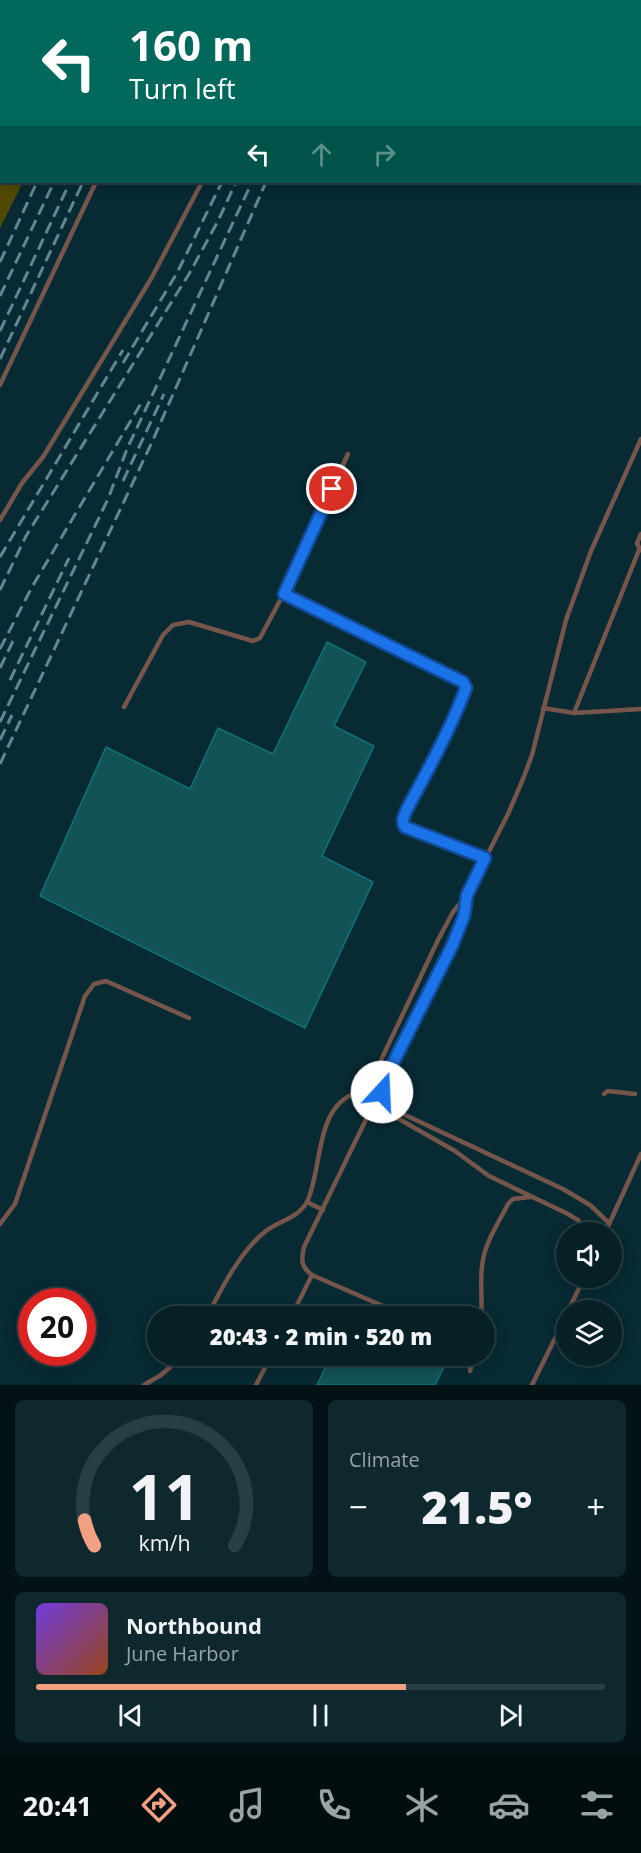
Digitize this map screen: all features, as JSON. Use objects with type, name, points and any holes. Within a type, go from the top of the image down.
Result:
[{"type":"lane","points":[[0,385],[96,183]]},
{"type":"lane","points":[[0,520],[21,483],[44,457],[152,277],[201,183]]},
{"type":"lane","points":[[580,1222],[489,1176],[454,1151],[385,1111],[375,1099],[373,1090],[375,1076],[382,1058],[438,940],[453,912],[467,895],[508,814],[532,755],[566,620],[591,551],[641,439]]},
{"type":"lane","points":[[124,707],[163,635],[173,625],[189,622],[253,641],[260,638],[284,594],[348,454]]},
{"type":"lane","points":[[574,713],[640,550],[637,543],[641,534]]},
{"type":"lane","points":[[284,594],[463,682],[466,688],[441,744],[402,819],[405,827],[485,858]]},
{"type":"lane","points":[[543,708],[574,713],[641,709]]},
{"type":"lane","points":[[467,895],[464,916],[452,946],[382,1088],[384,1097],[389,1104],[403,1114],[590,1205],[608,1222]]},
{"type":"lane","points":[[0,1224],[15,1204],[85,996],[94,984],[106,981],[189,1018]]},
{"type":"lane","points":[[212,1306],[225,1281],[244,1254],[266,1230],[291,1217],[307,1202],[331,1115],[343,1100],[352,1095],[382,1088]]},
{"type":"lane","points":[[604,1094],[608,1091],[635,1094]]},
{"type":"lane","points":[[375,1099],[384,1097]]},
{"type":"lane","points":[[375,1099],[304,1247],[301,1259],[304,1269],[312,1275],[383,1306]]},
{"type":"lane","points":[[609,1222],[641,1154]]},
{"type":"lane","points":[[482,1306],[482,1262],[486,1249],[508,1204],[513,1199],[533,1197]]},
{"type":"lane","points":[[307,1202],[323,1210]]},
{"type":"lane","points":[[296,1306],[312,1275]]},
{"type":"lane","points":[[532,1385],[556,1336]]},
{"type":"lane","points":[[144,1385],[171,1366]]},
{"type":"lane","points":[[256,1385],[266,1366]]},
{"type":"lane","points":[[471,1371],[472,1366]]},
{"type":"shaded area","points":[[0,183],[22,183],[0,228]]},
{"type":"building","points":[[327,642],[366,662],[334,726],[374,746],[322,856],[373,882],[305,1028],[40,896],[106,747],[190,789],[218,728],[273,754]]},
{"type":"building","points":[[326,1366],[444,1366],[435,1385],[317,1385]]},
{"type":"railway","points":[[0,262],[37,183]]},
{"type":"railway","points":[[0,296],[54,183]]},
{"type":"railway","points":[[0,331],[70,183]]},
{"type":"railway","points":[[0,359],[83,183]]},
{"type":"railway","points":[[123,363],[177,273],[222,183]]},
{"type":"railway","points":[[0,590],[26,536],[189,274],[236,183]]},
{"type":"railway","points":[[0,722],[108,499],[127,449],[252,183]]},
{"type":"railway","points":[[0,764],[153,440],[266,183]]},
{"type":"railway","points":[[0,557],[123,350]]},
{"type":"railway","points":[[123,481],[164,394]]},
{"type":"railway","points":[[0,649],[32,587],[143,400]]},
{"type":"railway","points":[[10,680],[69,558]]},
{"type":"railway","points":[[0,668],[13,641]]},
{"type":"railway","points":[[0,740],[12,715]]},
{"type":"route","points":[[332,489],[284,594],[463,682],[466,688],[441,744],[402,819],[405,827],[485,858],[467,895],[464,916],[452,946],[387,1075],[382,1092]]}]
